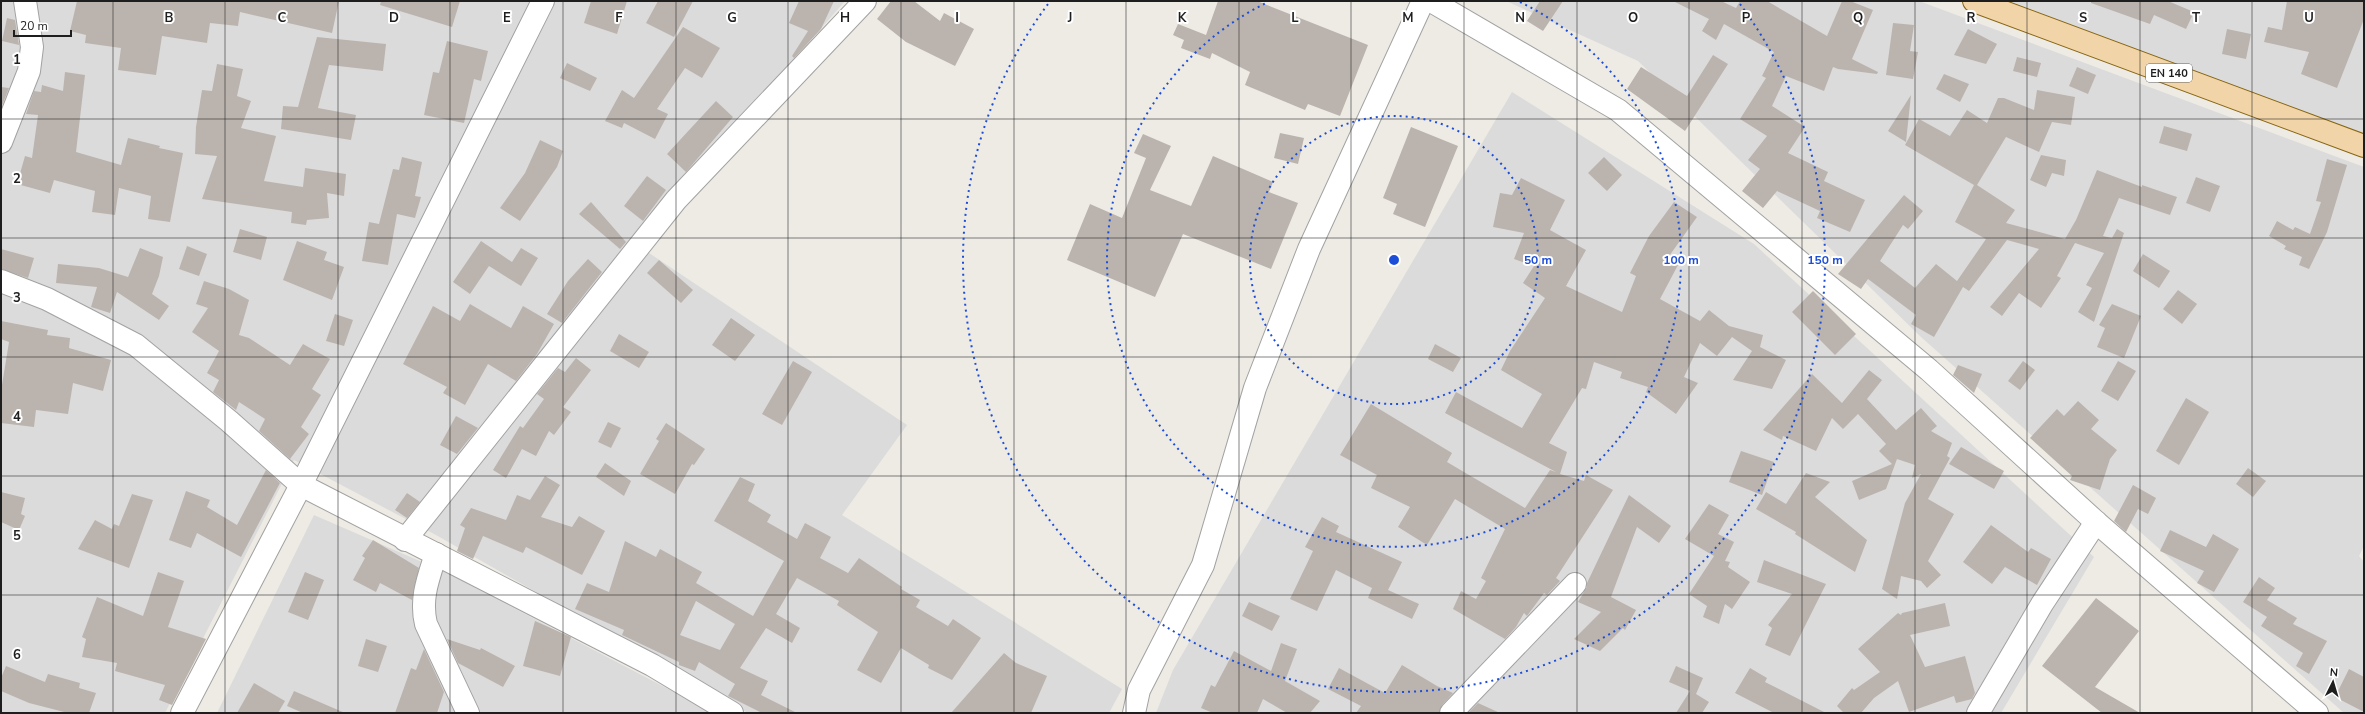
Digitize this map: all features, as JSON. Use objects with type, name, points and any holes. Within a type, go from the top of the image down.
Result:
[{"type":"main road","name":"EN 140","points":[[1974,1],[2364,146]]},
{"type":"street","points":[[1,142],[30,71],[32,47],[25,1]]},
{"type":"street","points":[[182,713],[301,485],[543,1]]},
{"type":"street","points":[[406,540],[676,200],[865,1]]},
{"type":"street","points":[[1134,713],[1139,690],[1203,566],[1255,388],[1309,249],[1423,1]]},
{"type":"street","points":[[1431,1],[1618,110],[1929,370],[2096,522],[2317,713]]},
{"type":"street","points":[[1,280],[47,299],[136,345],[229,421],[301,485],[652,666],[732,713]]},
{"type":"street","points":[[1978,713],[2042,604],[2096,522]]},
{"type":"street","points":[[436,554],[424,590],[423,609],[426,624],[468,713]]},
{"type":"street","points":[[1451,713],[1575,584]]},
{"type":"shaded area","points":[[1,1],[845,1],[634,243],[907,425],[842,515],[1122,689],[1109,713],[748,713],[436,535],[294,460],[165,713],[1,713]]},
{"type":"shaded area","points":[[1506,1],[1919,1],[2364,167],[2364,546],[2359,556],[2364,562],[2364,713],[2344,713],[1921,337],[1638,61]]},
{"type":"shaded area","points":[[1977,1],[2364,1],[2364,146]]},
{"type":"shaded area","points":[[1512,92],[1754,244],[2094,557],[2001,713],[1156,713],[1173,670]]},
{"type":"shaded area","points":[[314,515],[445,572],[714,713],[217,713]]},
{"type":"building","points":[[77,1],[339,1],[332,33],[240,12],[238,26],[210,23],[207,43],[162,36],[156,75],[118,70],[121,48],[85,43],[86,35],[70,31]]},
{"type":"building","points":[[381,1],[460,1],[452,27],[380,5]]},
{"type":"building","points":[[591,1],[627,1],[617,34],[584,23]]},
{"type":"building","points":[[658,1],[693,1],[674,37],[646,23]]},
{"type":"building","points":[[799,1],[834,1],[821,29],[794,58],[792,56],[808,31],[789,23]]},
{"type":"building","points":[[891,1],[914,1],[940,21],[944,13],[974,29],[955,66],[906,42],[877,19]]},
{"type":"building","points":[[1218,1],[1257,1],[1368,45],[1340,116],[1308,104],[1305,110],[1245,85],[1250,72],[1212,53],[1210,59],[1181,48],[1184,40],[1173,35],[1178,24],[1206,35]]},
{"type":"building","points":[[1540,1],[1563,1],[1543,31],[1527,21]]},
{"type":"building","points":[[1673,1],[1721,1],[1736,8],[1740,1],[1767,1],[1827,36],[1842,1],[1850,1],[1873,10],[1852,59],[1878,72],[1877,74],[1833,67],[1824,91],[1786,76],[1772,106],[1805,127],[1788,153],[1828,172],[1824,181],[1865,200],[1850,232],[1817,218],[1820,211],[1777,191],[1763,208],[1742,191],[1760,169],[1748,160],[1767,136],[1740,119],[1766,78],[1762,76],[1774,52],[1724,24],[1716,40],[1702,31],[1709,19]]},
{"type":"building","points":[[2091,1],[2168,1],[2194,12],[2186,29],[2154,15],[2150,24],[2091,3]]},
{"type":"building","points":[[2287,1],[2364,1],[2364,19],[2337,88],[2301,74],[2309,52],[2264,42],[2268,27],[2282,30]]},
{"type":"building","points":[[7,18],[15,20],[19,45],[2,41]]},
{"type":"building","points":[[1893,23],[1914,25],[1910,51],[1918,52],[1913,79],[1886,75]]},
{"type":"building","points":[[683,27],[720,48],[702,78],[685,68],[657,109],[668,114],[655,139],[624,123],[622,128],[605,121],[622,90],[634,98]]},
{"type":"building","points":[[1968,29],[1997,44],[1986,64],[1954,55]]},
{"type":"building","points":[[2227,29],[2251,34],[2246,59],[2222,54]]},
{"type":"building","points":[[317,37],[386,44],[383,71],[329,65],[318,108],[356,115],[351,140],[281,129],[283,106],[298,107]]},
{"type":"building","points":[[447,41],[488,51],[481,81],[474,79],[464,123],[424,115],[433,72],[439,73]]},
{"type":"building","points":[[1713,55],[1728,64],[1685,131],[1627,89],[1641,67],[1687,96]]},
{"type":"building","points":[[2017,57],[2041,63],[2037,77],[2013,71]]},
{"type":"building","points":[[567,63],[597,78],[590,91],[560,78]]},
{"type":"building","points":[[217,64],[243,69],[237,96],[251,101],[241,128],[276,136],[264,181],[303,187],[305,168],[346,174],[344,196],[327,193],[329,218],[307,220],[306,225],[291,223],[292,212],[202,199],[217,156],[195,154],[196,127],[202,90],[212,91]]},
{"type":"building","points":[[2077,67],[2096,75],[2088,94],[2069,86]]},
{"type":"building","points":[[65,72],[85,75],[76,152],[121,165],[128,138],[160,146],[159,148],[183,153],[170,222],[148,219],[151,196],[119,188],[115,215],[92,212],[95,191],[54,180],[50,193],[17,184],[25,156],[32,158],[38,115],[26,114],[34,91],[41,92],[42,85],[63,91]]},
{"type":"building","points":[[1944,74],[1969,84],[1960,102],[1936,89]]},
{"type":"building","points":[[1,87],[9,88],[1,108]]},
{"type":"building","points":[[2037,90],[2075,97],[2071,125],[2052,122],[2039,152],[2006,137],[1977,185],[2015,210],[2006,223],[2065,239],[2076,220],[2097,170],[2142,187],[2142,185],[2177,197],[2170,215],[2119,198],[2103,236],[2112,238],[2117,229],[2124,233],[2094,322],[2078,312],[2092,288],[2086,285],[2104,253],[2075,243],[2057,276],[2061,278],[2041,308],[2019,293],[2002,316],[1990,307],[2039,249],[2007,240],[1969,291],[1963,287],[1934,337],[1911,324],[1916,315],[1868,279],[1861,289],[1838,274],[1904,195],[1923,211],[1908,229],[1903,225],[1880,261],[1915,288],[1936,264],[1957,281],[1986,239],[1955,222],[1974,185],[1905,145],[1919,119],[1950,136],[1967,110],[1987,123],[1998,98],[2004,98],[2034,110]]},
{"type":"building","points":[[1911,95],[1906,142],[1888,131]]},
{"type":"building","points":[[716,101],[733,117],[686,172],[667,154]]},
{"type":"building","points":[[2164,126],[2192,134],[2187,151],[2159,143]]},
{"type":"building","points":[[1411,127],[1458,146],[1425,227],[1393,214],[1397,204],[1383,198]]},
{"type":"building","points":[[1280,133],[1304,138],[1298,164],[1274,158]]},
{"type":"building","points":[[1143,134],[1171,146],[1150,190],[1191,206],[1213,156],[1273,182],[1269,192],[1298,203],[1271,269],[1183,234],[1155,297],[1067,260],[1090,204],[1122,218],[1146,158],[1134,153]]},
{"type":"building","points":[[540,140],[563,151],[557,167],[520,221],[500,208],[525,173]]},
{"type":"building","points":[[2041,155],[2066,160],[2064,176],[2052,173],[2046,187],[2030,180]]},
{"type":"building","points":[[402,157],[422,162],[415,196],[421,197],[415,218],[397,214],[388,265],[362,261],[369,222],[379,224],[393,169],[399,170]]},
{"type":"building","points":[[1604,157],[1622,175],[1607,191],[1588,173]]},
{"type":"building","points":[[2327,159],[2347,165],[2327,232],[2309,269],[2299,265],[2302,257],[2284,249],[2286,246],[2269,236],[2277,221],[2293,230],[2295,227],[2310,234],[2321,202],[2316,201]]},
{"type":"building","points":[[647,176],[666,190],[643,221],[624,206]]},
{"type":"building","points":[[2196,177],[2220,186],[2210,212],[2186,203]]},
{"type":"building","points":[[1521,178],[1565,200],[1550,230],[1586,250],[1566,286],[1622,312],[1636,276],[1630,273],[1649,236],[1674,202],[1697,217],[1667,259],[1678,265],[1660,299],[1700,321],[1709,310],[1729,326],[1763,335],[1760,347],[1786,360],[1772,389],[1733,380],[1752,351],[1732,337],[1717,356],[1700,343],[1684,377],[1698,383],[1676,414],[1646,392],[1648,387],[1620,378],[1622,372],[1594,362],[1586,389],[1582,388],[1549,443],[1567,452],[1560,474],[1584,481],[1586,475],[1613,490],[1556,578],[1560,581],[1547,595],[1544,593],[1527,616],[1524,613],[1516,627],[1505,639],[1453,609],[1461,591],[1476,599],[1486,581],[1481,578],[1505,529],[1455,499],[1427,545],[1398,527],[1410,507],[1371,488],[1377,475],[1340,455],[1371,404],[1452,453],[1447,462],[1525,508],[1550,470],[1556,472],[1445,413],[1456,392],[1522,428],[1542,394],[1501,370],[1510,351],[1545,298],[1523,283],[1534,266],[1514,259],[1524,233],[1493,227],[1500,193],[1512,195]]},
{"type":"building","points":[[591,202],[626,242],[620,249],[579,214]]},
{"type":"building","points":[[240,229],[267,237],[261,260],[233,252]]},
{"type":"building","points":[[297,241],[327,252],[324,260],[344,267],[332,300],[283,280]]},
{"type":"building","points":[[481,241],[512,262],[521,248],[538,258],[521,286],[489,266],[470,294],[453,282]]},
{"type":"building","points":[[187,246],[207,254],[199,276],[179,269]]},
{"type":"building","points":[[140,248],[163,257],[159,276],[152,294],[169,306],[159,320],[117,292],[110,313],[91,307],[97,287],[56,283],[58,264],[99,268],[128,277]]},
{"type":"building","points":[[1,249],[34,258],[28,278],[1,269]]},
{"type":"building","points":[[2143,254],[2170,271],[2159,288],[2133,271]]},
{"type":"building","points":[[588,259],[602,272],[562,323],[547,314],[568,281]]},
{"type":"building","points":[[659,260],[693,290],[681,303],[647,273]]},
{"type":"building","points":[[204,281],[229,289],[249,300],[239,335],[249,338],[290,365],[303,344],[330,359],[312,389],[321,395],[301,427],[309,434],[290,459],[259,431],[265,419],[239,402],[236,410],[213,392],[219,380],[207,373],[219,351],[192,332],[208,308],[196,304]]},
{"type":"building","points":[[2178,290],[2197,304],[2182,324],[2163,309]]},
{"type":"building","points":[[1813,291],[1856,334],[1835,355],[1792,312]]},
{"type":"building","points":[[470,304],[511,328],[523,306],[554,324],[537,354],[516,381],[488,364],[465,405],[443,393],[447,387],[403,364],[433,306],[460,321]]},
{"type":"building","points":[[2112,304],[2141,316],[2124,358],[2097,347],[2105,328],[2099,325]]},
{"type":"building","points":[[335,314],[353,320],[344,346],[326,341]]},
{"type":"building","points":[[731,318],[755,335],[735,361],[712,345]]},
{"type":"building","points":[[1,321],[48,330],[47,335],[70,338],[69,348],[111,360],[103,391],[73,383],[68,414],[36,410],[34,427],[1,423],[1,391],[9,342],[1,339]]},
{"type":"building","points":[[619,334],[649,352],[639,368],[610,351]]},
{"type":"building","points":[[1435,344],[1461,358],[1453,372],[1428,359]]},
{"type":"building","points":[[576,358],[591,370],[563,407],[571,412],[554,435],[549,431],[536,456],[522,449],[506,478],[493,470],[520,426],[523,428],[544,399],[537,394],[558,368],[565,372]]},
{"type":"building","points":[[793,361],[812,372],[782,425],[762,414]]},
{"type":"building","points":[[2023,361],[2035,370],[2020,390],[2008,381]]},
{"type":"building","points":[[2118,361],[2136,371],[2118,401],[2101,391]]},
{"type":"building","points":[[1958,365],[1982,374],[1974,393],[1953,375]]},
{"type":"building","points":[[1869,370],[1882,380],[1867,399],[1896,430],[1921,408],[1937,426],[1931,431],[1952,443],[1947,456],[1950,458],[1928,499],[1954,514],[1928,561],[1941,575],[1927,588],[1921,581],[1901,576],[1897,599],[1882,589],[1905,503],[1921,474],[1912,478],[1915,465],[1897,459],[1886,489],[1859,500],[1852,481],[1892,464],[1879,451],[1886,444],[1858,414],[1843,429],[1832,418],[1816,451],[1783,436],[1782,440],[1763,430],[1812,374],[1842,403]]},
{"type":"building","points":[[2186,398],[2209,412],[2179,465],[2156,451]]},
{"type":"building","points":[[2078,401],[2099,420],[2091,429],[2117,450],[2110,459],[2100,490],[2070,480],[2072,476],[2030,438],[2057,409],[2064,416]]},
{"type":"building","points":[[456,416],[478,428],[457,454],[440,445]]},
{"type":"building","points":[[608,422],[621,428],[611,448],[598,442]]},
{"type":"building","points":[[666,423],[705,449],[694,465],[692,464],[675,494],[640,474],[659,441],[656,439]]},
{"type":"building","points":[[1961,447],[2004,471],[1994,489],[1949,464]]},
{"type":"building","points":[[1741,451],[1774,462],[1762,495],[1729,482]]},
{"type":"building","points":[[605,463],[631,481],[624,496],[596,477]]},
{"type":"building","points":[[2248,468],[2266,481],[2253,497],[2236,484]]},
{"type":"building","points":[[266,470],[280,483],[241,557],[197,533],[191,548],[169,540],[186,491],[210,500],[207,507],[237,525]]},
{"type":"building","points":[[1806,473],[1830,482],[1815,497],[1867,540],[1855,572],[1795,534],[1796,532],[1756,509],[1766,492],[1786,504]]},
{"type":"building","points":[[545,476],[560,485],[541,517],[572,527],[579,516],[605,531],[582,575],[526,547],[523,553],[483,536],[473,559],[457,551],[465,528],[460,525],[471,508],[506,520],[517,495],[530,500]]},
{"type":"building","points":[[740,477],[755,484],[748,501],[771,515],[767,522],[797,539],[805,523],[831,537],[820,558],[848,573],[859,558],[902,587],[901,589],[920,600],[916,607],[948,626],[953,619],[981,638],[952,680],[928,668],[929,665],[901,648],[881,683],[857,670],[878,632],[837,605],[839,601],[797,578],[776,614],[800,628],[792,643],[766,628],[740,668],[768,681],[761,695],[797,713],[762,713],[728,696],[735,684],[699,662],[695,671],[679,665],[679,662],[622,635],[624,630],[575,609],[587,583],[609,592],[625,541],[656,557],[660,549],[702,572],[696,583],[753,616],[784,561],[714,521]],"holes":[[[696,601],[735,624],[720,650],[680,635]]]},
{"type":"building","points":[[2133,485],[2156,498],[2148,514],[2138,509],[2126,532],[2114,521]]},
{"type":"building","points":[[1,492],[25,498],[21,514],[25,516],[19,530],[1,522]]},
{"type":"building","points":[[407,493],[420,502],[407,518],[395,510]]},
{"type":"building","points":[[132,494],[153,500],[129,568],[78,549],[95,520],[112,529],[114,524],[119,526]]},
{"type":"building","points":[[1629,495],[1671,526],[1659,543],[1637,527],[1611,597],[1636,610],[1625,630],[1623,628],[1600,651],[1574,639],[1601,612],[1578,602],[1587,587],[1587,583]]},
{"type":"building","points":[[1709,504],[1729,515],[1718,534],[1734,542],[1725,561],[1730,562],[1728,567],[1750,582],[1732,609],[1725,604],[1719,624],[1703,617],[1707,606],[1689,594],[1714,556],[1685,539]]},
{"type":"building","points":[[1322,517],[1339,526],[1336,532],[1402,562],[1388,590],[1419,604],[1412,619],[1368,598],[1372,588],[1336,570],[1317,611],[1290,599],[1313,551],[1305,547]]},
{"type":"building","points":[[1991,525],[2028,552],[2031,548],[2051,559],[2037,585],[2005,567],[1992,584],[1963,562]]},
{"type":"building","points":[[2170,530],[2206,547],[2213,534],[2239,549],[2214,592],[2197,583],[2204,571],[2160,551]]},
{"type":"building","points":[[373,540],[419,568],[412,600],[380,583],[376,592],[353,580],[365,558],[362,556]]},
{"type":"building","points":[[1764,560],[1826,584],[1790,656],[1765,645],[1772,628],[1768,625],[1792,594],[1757,582]]},
{"type":"building","points":[[158,572],[184,581],[168,627],[206,639],[172,705],[159,700],[165,685],[115,671],[117,663],[82,657],[86,639],[82,637],[97,597],[143,616]]},
{"type":"building","points":[[305,572],[324,580],[308,620],[288,612]]},
{"type":"building","points":[[2259,577],[2275,588],[2267,600],[2297,618],[2293,624],[2327,641],[2309,674],[2296,666],[2303,653],[2261,626],[2267,617],[2243,602]]},
{"type":"building","points":[[2096,598],[2139,631],[2095,687],[2140,713],[2102,713],[2042,666]]},
{"type":"building","points":[[1249,602],[1280,616],[1272,631],[1242,616]]},
{"type":"building","points":[[1945,603],[1950,626],[1910,635],[1925,667],[1965,656],[1975,693],[1972,699],[1956,703],[1954,696],[1909,712],[1898,681],[1874,698],[1861,713],[1844,713],[1837,706],[1852,688],[1854,690],[1880,672],[1858,649],[1898,613],[1901,615],[1902,613]]},
{"type":"building","points":[[535,621],[571,637],[560,676],[523,666]]},
{"type":"building","points":[[366,639],[387,646],[378,672],[358,666]]},
{"type":"building","points":[[447,639],[480,650],[481,648],[515,666],[503,687],[458,663]]},
{"type":"building","points":[[1281,643],[1297,649],[1285,681],[1320,701],[1310,713],[1287,713],[1263,699],[1257,713],[1213,713],[1201,708],[1211,685],[1215,687],[1234,651],[1271,671]]},
{"type":"building","points":[[424,649],[444,692],[437,713],[395,713],[411,668],[416,670]]},
{"type":"building","points":[[1004,653],[1016,663],[1047,676],[1031,713],[951,713]]},
{"type":"building","points":[[1402,665],[1437,686],[1453,693],[1442,705],[1439,713],[1356,713],[1361,706],[1328,689],[1339,668],[1385,693]]},
{"type":"building","points":[[6,666],[45,682],[48,674],[80,683],[79,688],[96,693],[89,713],[68,713],[29,703],[1,691],[1,678]]},
{"type":"building","points":[[1676,666],[1703,678],[1696,694],[1709,702],[1702,713],[1676,713],[1690,691],[1669,682]]},
{"type":"building","points":[[1750,668],[1767,678],[1765,682],[1826,713],[1774,713],[1735,693]]},
{"type":"building","points":[[2349,669],[2364,677],[2364,712],[2335,697]]},
{"type":"building","points":[[254,683],[285,701],[278,713],[237,713]]},
{"type":"building","points":[[294,691],[345,713],[303,713],[287,706]]},
{"type":"building","points":[[1478,703],[1500,713],[1468,713]]}]
